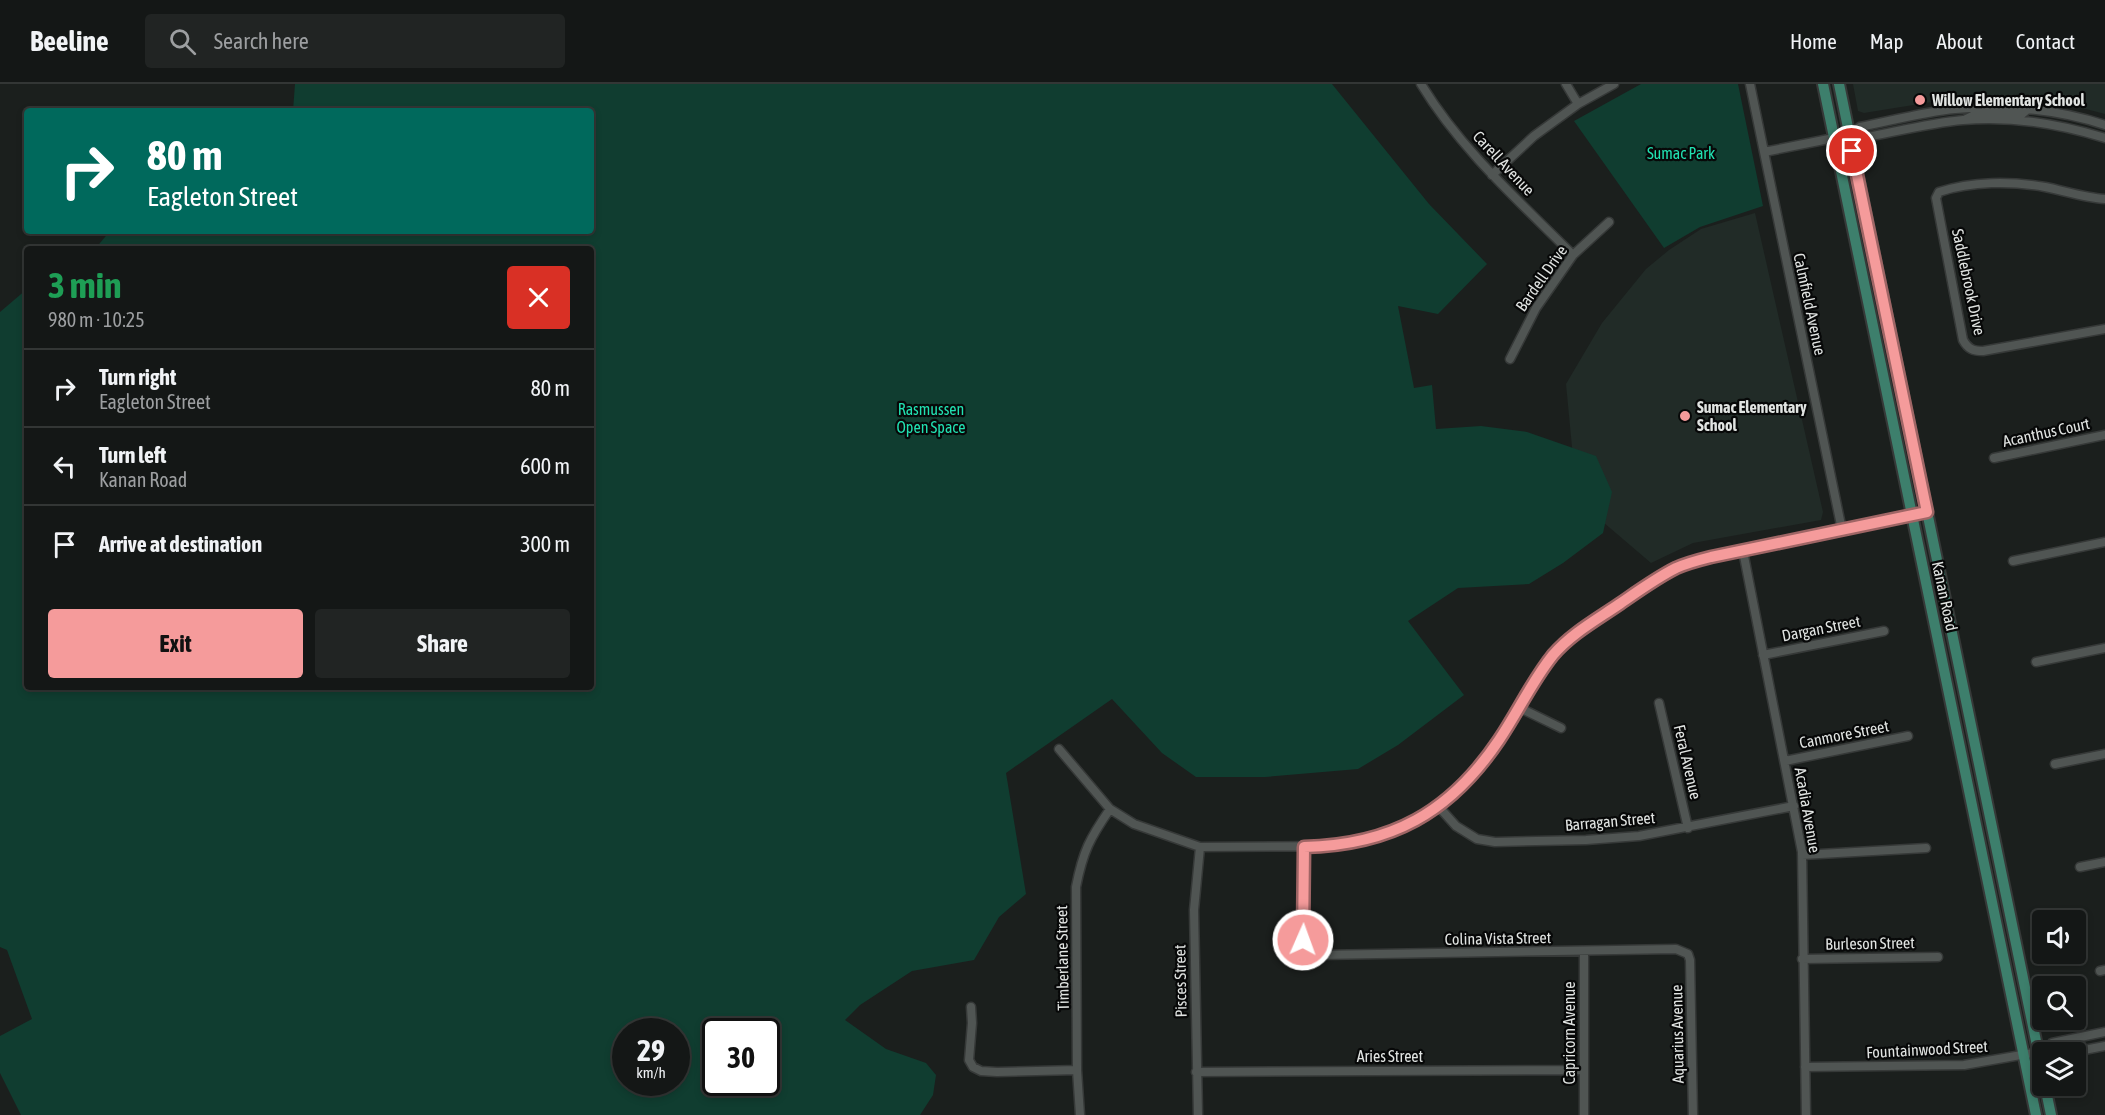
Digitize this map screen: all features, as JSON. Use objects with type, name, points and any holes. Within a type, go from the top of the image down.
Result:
[{"type":"main road","name":"Kanan Road","points":[[1823,84],[2036,1115]]},
{"type":"main road","name":"Kanan Road","points":[[1839,84],[1927,512],[2045,1042]]},
{"type":"main road","points":[[2047,1096],[2051,1115]]},
{"type":"street","name":"Carell Avenue","points":[[1421,84],[1469,150],[1573,255]]},
{"type":"street","points":[[1566,84],[1578,104]]},
{"type":"street","points":[[1492,175],[1534,136],[1578,104],[1614,84]]},
{"type":"street","name":"Calmfield Avenue","points":[[1750,84],[1842,530]]},
{"type":"street","points":[[1849,135],[1860,127],[1954,109],[2046,110],[2105,125]]},
{"type":"street","points":[[1963,120],[1976,114],[2021,115],[2028,109]]},
{"type":"street","points":[[1764,152],[1849,135],[1862,138],[1963,120],[2010,120],[2039,123],[2083,131],[2105,138]]},
{"type":"street","name":"Saddlebrook Drive","points":[[2105,198],[2091,198],[2044,187],[2017,184],[1965,186],[1939,192],[1936,198],[1963,340],[1967,347],[1973,351],[1983,351],[2105,329]]},
{"type":"street","name":"Bardell Drive","points":[[1510,359],[1536,308],[1573,255],[1609,222]]},
{"type":"street","name":"Acanthus Court","points":[[1994,458],[2105,435]]},
{"type":"street","points":[[1059,749],[1110,809],[1134,824],[1200,847],[1331,846],[1381,836],[1439,807],[1463,784],[1497,743],[1539,674],[1555,653],[1576,633],[1674,569],[1711,557],[1927,512]]},
{"type":"street","points":[[2013,561],[2105,542]]},
{"type":"street","name":"Acadia Avenue","points":[[1743,551],[1802,855],[1806,1115]]},
{"type":"street","name":"Dargan Street","points":[[1763,655],[1884,631]]},
{"type":"street","points":[[2036,662],[2105,648]]},
{"type":"street","name":"Feral Avenue","points":[[1659,703],[1688,828]]},
{"type":"street","points":[[1520,708],[1561,728]]},
{"type":"street","name":"Canmore Street","points":[[1785,761],[1908,736]]},
{"type":"street","points":[[2055,764],[2105,754]]},
{"type":"street","name":"Barragan Street","points":[[1439,807],[1456,826],[1477,839],[1495,842],[1639,836],[1794,806]]},
{"type":"street","name":"Timberlane Street","points":[[1080,1115],[1077,1070],[1076,886],[1081,862],[1091,837],[1110,809]]},
{"type":"street","name":"Pisces Street","points":[[1198,1115],[1194,910],[1200,847]]},
{"type":"street","name":"Colina Vista Street","points":[[1304,847],[1303,940],[1307,952],[1319,955],[1676,949],[1688,954]]},
{"type":"street","points":[[1802,855],[1926,848]]},
{"type":"street","points":[[2080,867],[2105,862]]},
{"type":"street","name":"Capricorn Avenue","points":[[1584,952],[1584,1115]]},
{"type":"street","name":"Aquarius Avenue","points":[[1688,954],[1690,960],[1693,1115]]},
{"type":"street","name":"Burleson Street","points":[[1802,958],[1938,957]]},
{"type":"street","points":[[971,1006],[969,1060],[974,1067],[981,1071],[997,1072],[1077,1070]]},
{"type":"street","name":"Fountainwood Street","points":[[2057,1042],[2105,1032]]},
{"type":"street","points":[[2086,1050],[2105,1046]]},
{"type":"street","name":"Fountainwood Street","points":[[1805,1067],[1964,1065],[2032,1054]]},
{"type":"street","name":"Aries Street","points":[[1196,1072],[1584,1070]]},
{"type":"shaded area","name":"Willow Elementary School","points":[[1853,84],[2105,84],[2105,114],[2020,99],[1944,100],[1864,113],[1858,111]]},
{"type":"shaded area","name":"Sumac Elementary School","points":[[1755,213],[1823,512],[1821,520],[1693,543],[1651,563],[1603,522],[1582,511],[1572,447],[1566,384],[1602,323],[1646,269],[1669,250],[1701,229]]},
{"type":"green space","name":"Rasmussen Open Space","points":[[295,84],[1332,84],[1429,204],[1487,264],[1438,314],[1398,306],[1414,388],[1432,385],[1436,429],[1481,426],[1527,432],[1596,456],[1612,492],[1603,533],[1563,563],[1529,584],[1458,588],[1408,621],[1464,695],[1398,745],[1358,769],[1265,777],[1196,777],[1162,753],[1112,699],[1006,773],[1026,894],[999,917],[974,960],[912,971],[860,1005],[845,1020],[886,1049],[926,1063],[936,1075],[933,1095],[920,1115],[21,1115],[0,1073],[0,1036],[32,1019],[7,950],[0,947],[0,312],[24,292],[24,690],[594,690],[594,246],[98,246],[108,234],[594,234],[594,108],[293,108]]},
{"type":"green space","name":"Sumac Park","points":[[1641,84],[1738,84],[1763,206],[1700,227],[1664,248],[1574,121]]},
{"type":"place","name":"Willow Elementary School","points":[[1920,100]]},
{"type":"place","name":"Sumac Elementary School","points":[[1685,416]]},
{"type":"route","points":[[1303,940],[1304,847],[1355,843],[1381,836],[1439,807],[1463,784],[1497,743],[1539,674],[1555,653],[1576,633],[1641,589],[1674,569],[1687,564],[1927,512],[1852,151]]}]
